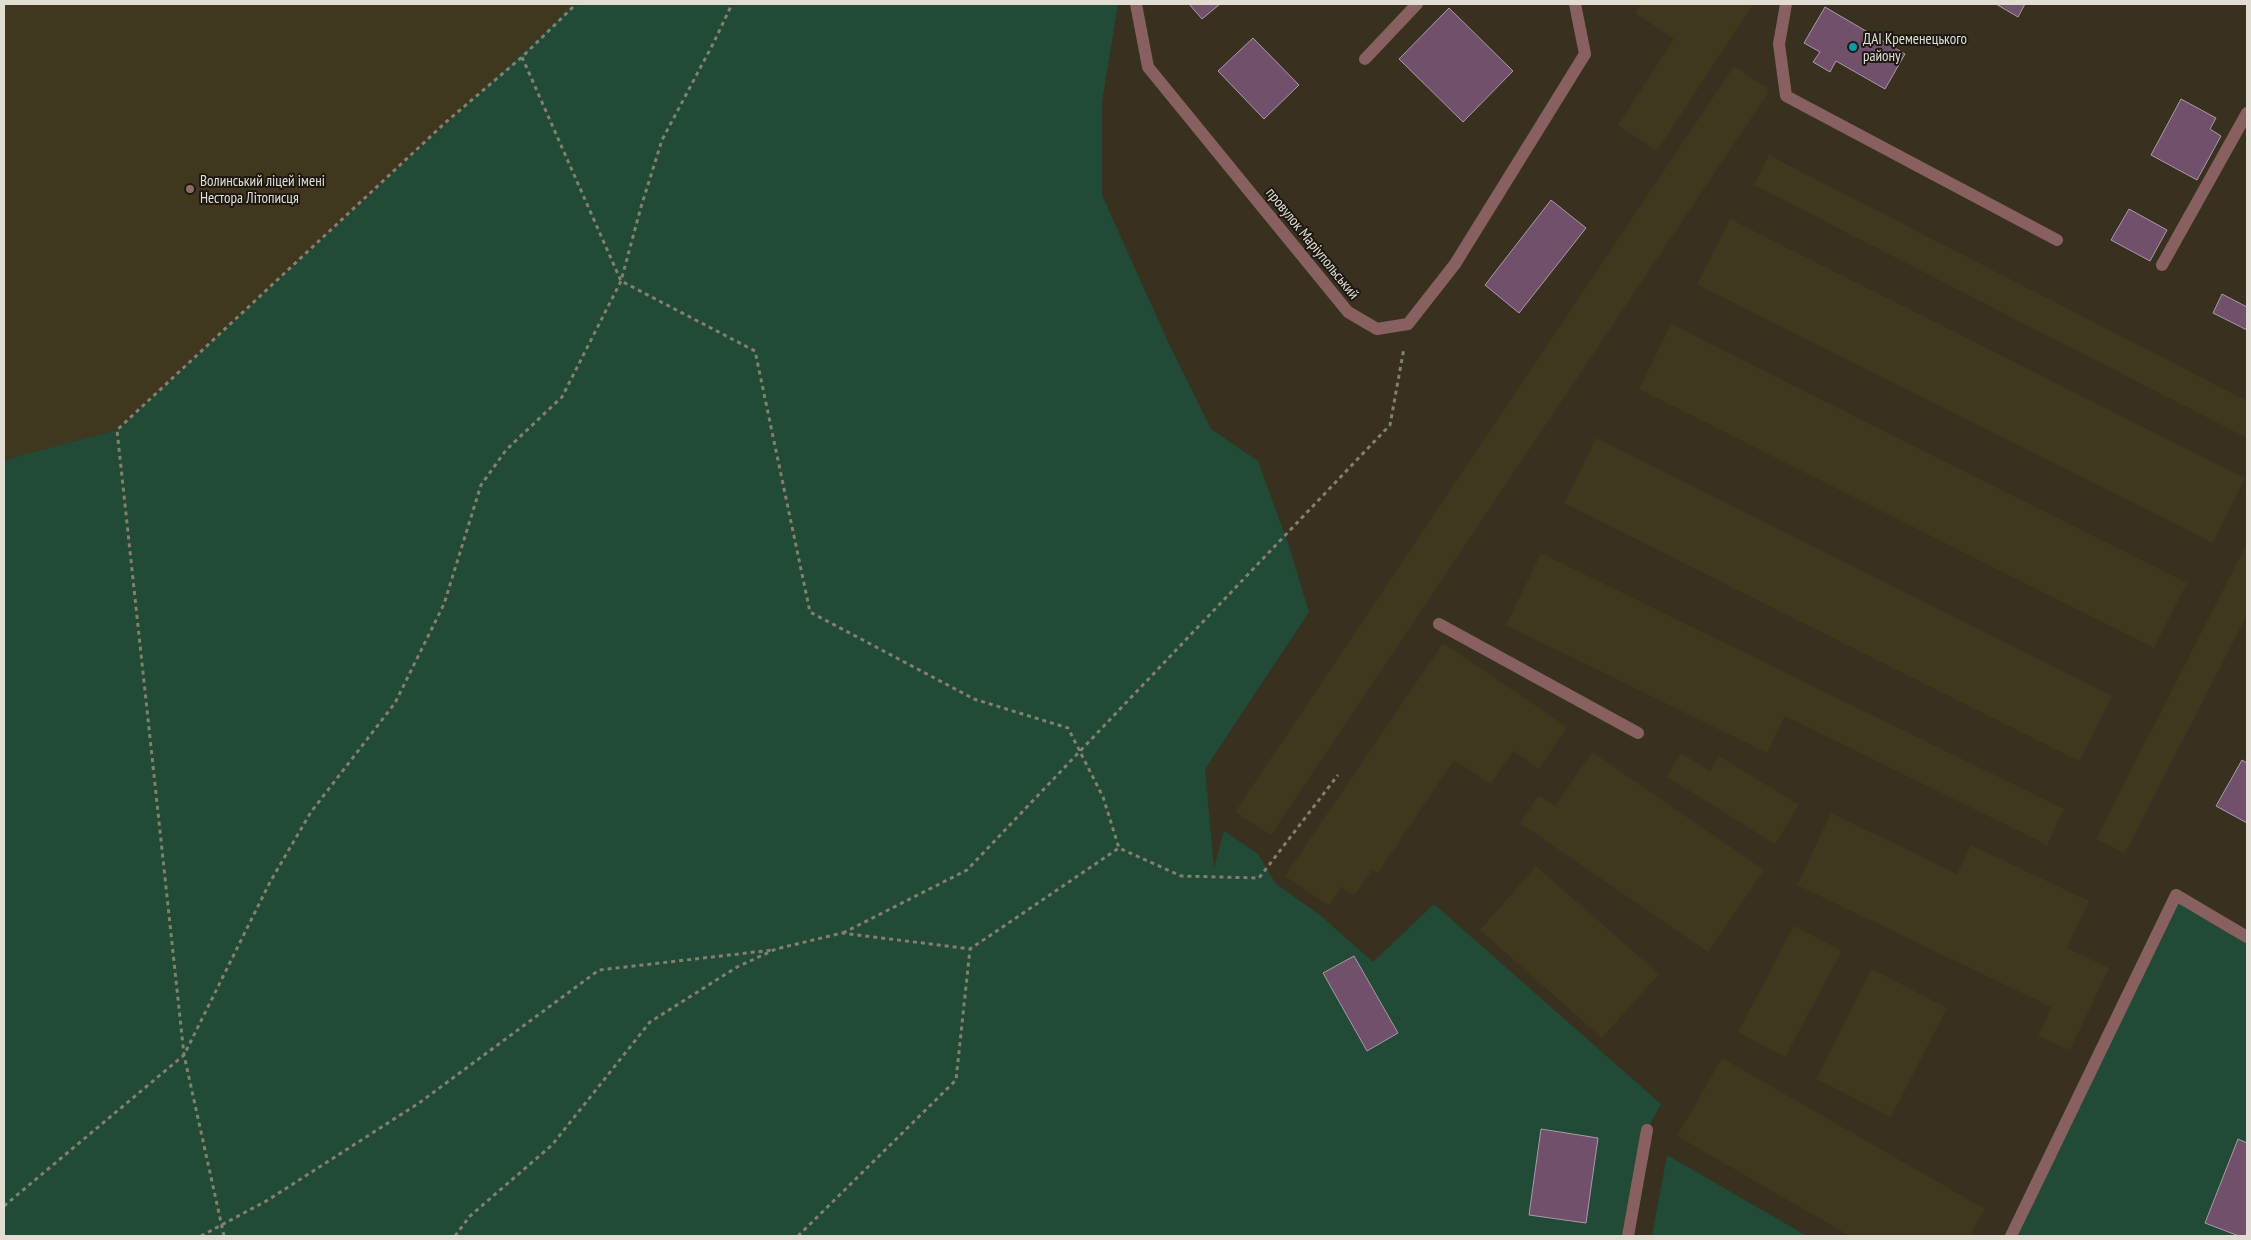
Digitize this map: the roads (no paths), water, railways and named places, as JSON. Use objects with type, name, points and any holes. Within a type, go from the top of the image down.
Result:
[{"type":"street","name":"провулок Маріупольський","points":[[1136,4],[1148,67],[1348,312],[1377,329],[1408,324],[1455,264],[1584,54],[1575,4]]},
{"type":"street","points":[[1365,59],[1417,4]]},
{"type":"street","points":[[1786,4],[1779,44],[1786,96],[2057,240]]},
{"type":"street","points":[[2162,266],[2247,113]]},
{"type":"street","points":[[1439,624],[1638,733]]},
{"type":"street","points":[[2011,1236],[2176,895],[2247,937]]},
{"type":"street","points":[[1628,1236],[1647,1130]]},
{"type":"place","name":"ДАІ Кременецького району","points":[[1853,47]]},
{"type":"place","name":"Волинський ліцей імені Нестора Літописця","points":[[190,189]]}]
